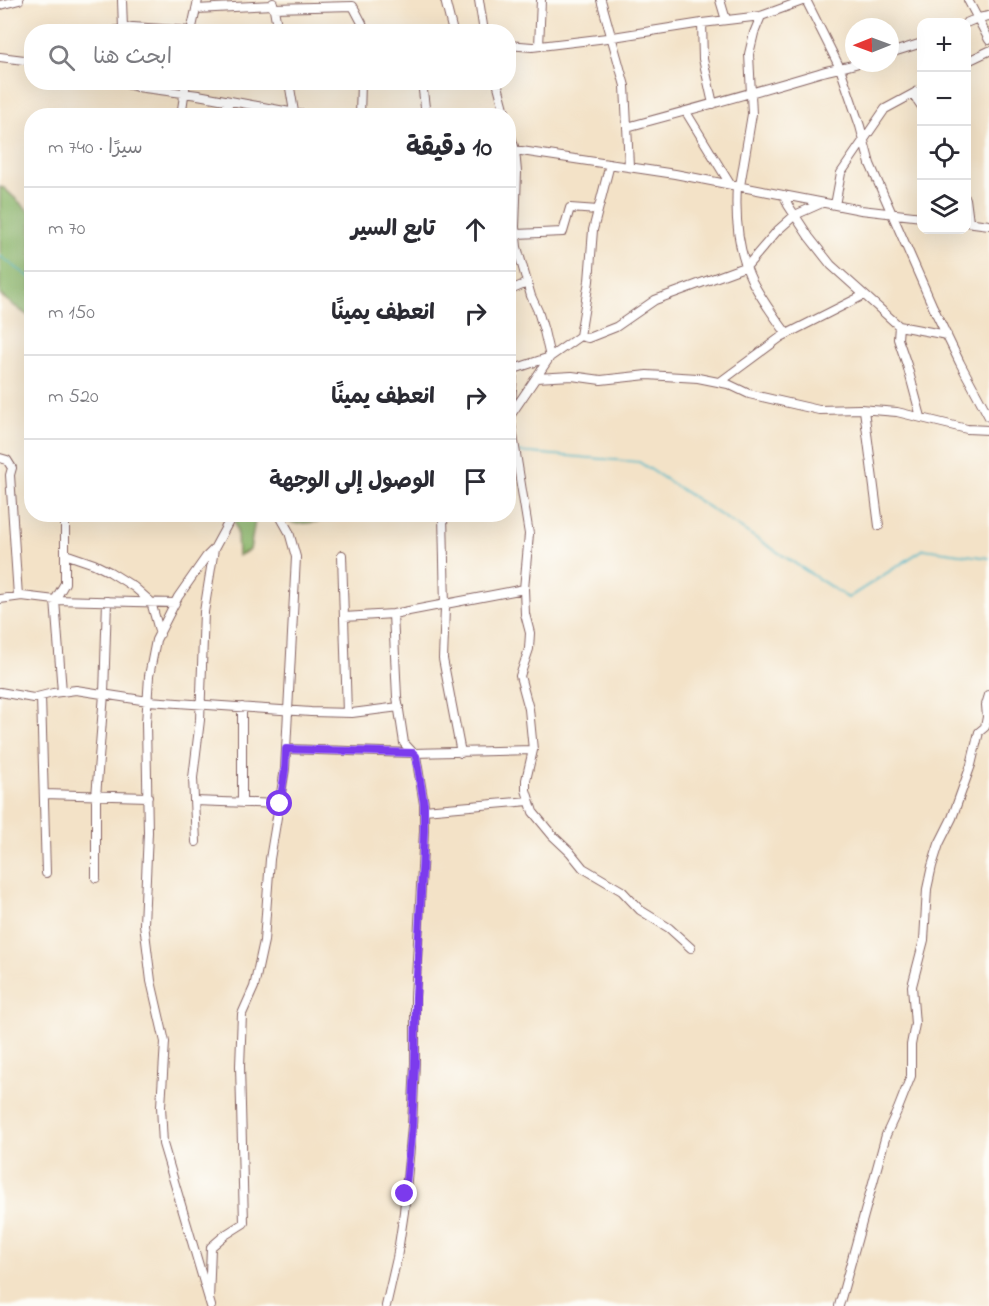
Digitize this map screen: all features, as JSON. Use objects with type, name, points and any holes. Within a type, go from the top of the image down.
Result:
[{"type":"street","points":[[0,5],[19,0]]},
{"type":"street","points":[[122,0],[123,24]]},
{"type":"street","points":[[445,0],[451,24]]},
{"type":"street","points":[[478,0],[482,24]]},
{"type":"street","points":[[539,46],[541,0]]},
{"type":"street","points":[[602,0],[625,86],[629,166]]},
{"type":"street","points":[[720,0],[726,20]]},
{"type":"street","points":[[516,46],[532,47],[761,16],[804,0],[840,68],[870,164],[928,297],[989,417]]},
{"type":"street","points":[[968,0],[989,40]]},
{"type":"street","points":[[273,4],[277,24]]},
{"type":"street","points":[[193,24],[197,5],[273,4],[353,6],[362,24]]},
{"type":"street","points":[[761,16],[749,54],[752,114],[736,185],[736,210],[738,234],[752,281],[767,307],[787,334]]},
{"type":"street","points":[[971,21],[989,16]]},
{"type":"street","points":[[702,23],[703,59],[713,104]]},
{"type":"street","points":[[899,50],[917,44]]},
{"type":"street","points":[[971,60],[989,51]]},
{"type":"street","points":[[0,57],[24,59]]},
{"type":"street","points":[[627,127],[845,67]]},
{"type":"street","points":[[160,90],[227,101],[248,108]]},
{"type":"street","points":[[181,108],[185,90]]},
{"type":"street","points":[[290,90],[294,108]]},
{"type":"street","points":[[360,108],[361,90]]},
{"type":"street","points":[[423,90],[425,108]]},
{"type":"street","points":[[499,90],[504,108]]},
{"type":"street","points":[[835,205],[841,173],[885,109],[917,92]]},
{"type":"street","points":[[913,94],[917,100]]},
{"type":"street","points":[[227,101],[227,108]]},
{"type":"street","points":[[686,112],[736,185]]},
{"type":"street","points":[[516,151],[629,166],[861,210],[917,216]]},
{"type":"street","points":[[516,408],[550,357],[580,336],[589,281],[593,230],[610,164]]},
{"type":"street","points":[[784,195],[809,237],[831,265],[899,326],[946,335]]},
{"type":"street","points":[[580,336],[588,338],[616,327],[661,297],[747,266],[777,231],[795,215],[823,202]]},
{"type":"street","points":[[550,357],[538,311],[527,283],[516,234],[563,232],[570,208],[598,210]]},
{"type":"street","points":[[971,222],[989,225]]},
{"type":"street","points":[[516,288],[527,283]]},
{"type":"street","points":[[720,382],[787,334],[864,294]]},
{"type":"street","points":[[899,326],[898,339],[921,417]]},
{"type":"street","points":[[516,365],[550,357]]},
{"type":"street","points":[[536,378],[572,376],[601,380],[647,375],[698,378],[728,384],[749,394],[819,410],[897,412],[967,429],[989,430]]},
{"type":"street","points":[[864,410],[879,526]]},
{"type":"street","points":[[0,458],[7,460],[12,468],[10,476],[18,596]]},
{"type":"street","points":[[516,459],[529,534],[524,589],[530,649],[520,676],[529,708],[533,750],[526,790],[533,812],[583,868],[622,891],[640,910],[669,928],[691,948]]},
{"type":"street","points":[[62,692],[55,600],[65,583],[65,522]]},
{"type":"street","points":[[210,1303],[161,1135],[165,1042],[151,981],[144,924],[148,797],[146,723],[149,676],[156,640],[175,603],[206,557],[214,549],[229,522]]},
{"type":"street","points":[[210,1303],[211,1247],[244,1223],[240,1066],[242,1014],[254,987],[264,941],[270,858],[285,770],[289,710],[296,557],[289,532],[283,522]]},
{"type":"street","points":[[443,522],[445,604],[443,660],[461,753]]},
{"type":"street","points":[[196,842],[194,778],[201,705],[204,612],[214,549]]},
{"type":"street","points":[[65,554],[110,572],[152,602],[160,634]]},
{"type":"street","points":[[342,555],[347,713]]},
{"type":"street","points":[[344,618],[393,614],[524,589]]},
{"type":"street","points":[[0,599],[18,596],[55,600],[175,603]]},
{"type":"street","points":[[96,879],[97,796],[107,601]]},
{"type":"street","points":[[386,1306],[397,1258],[412,1126],[424,810],[416,756],[404,743],[394,649],[393,614]]},
{"type":"street","points":[[0,692],[33,698],[76,690],[148,701],[347,713],[399,707]]},
{"type":"street","points":[[839,1306],[886,1135],[911,1076],[911,1045],[915,1024],[912,986],[924,940],[927,889],[939,844],[952,818],[971,765],[979,732],[985,727],[989,695]]},
{"type":"street","points":[[41,696],[46,873]]},
{"type":"street","points":[[242,707],[242,803]]},
{"type":"street","points":[[286,749],[413,753],[533,750]]},
{"type":"street","points":[[44,794],[148,797]]},
{"type":"street","points":[[194,801],[280,804]]},
{"type":"street","points":[[424,810],[530,801]]},
{"type":"green space","points":[[0,187],[24,207],[24,313],[0,295]]},
{"type":"green space","points":[[235,522],[255,522],[250,550],[238,556]]},
{"type":"green space","points":[[290,522],[314,522],[298,524]]},
{"type":"waterway","points":[[0,256],[24,273]]},
{"type":"waterway","points":[[518,452],[639,462],[848,598],[924,549],[989,558]]},
{"type":"route","points":[[280,804],[286,749],[413,753],[416,756],[424,804],[424,831],[412,1126],[405,1194]]}]
